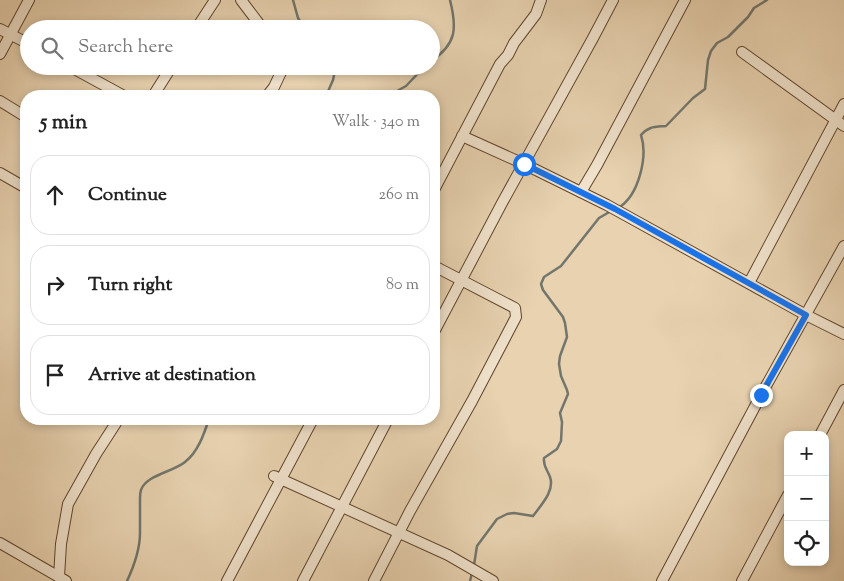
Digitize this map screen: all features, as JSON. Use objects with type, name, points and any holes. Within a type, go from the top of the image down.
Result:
[{"type":"street","points":[[0,54],[30,0]]},
{"type":"street","points":[[202,20],[215,0]]},
{"type":"street","points":[[241,0],[256,20]]},
{"type":"street","points":[[440,178],[500,64],[536,14],[541,0]]},
{"type":"street","points":[[440,320],[612,0]]},
{"type":"street","points":[[581,192],[685,0]]},
{"type":"street","points":[[0,29],[20,39]]},
{"type":"street","points":[[742,52],[840,123]]},
{"type":"street","points":[[86,75],[113,90]]},
{"type":"street","points":[[157,90],[166,75]]},
{"type":"street","points":[[272,90],[280,75]]},
{"type":"street","points":[[0,102],[20,114]]},
{"type":"street","points":[[749,283],[840,123],[844,104]]},
{"type":"street","points":[[462,136],[524,164],[622,213],[806,315],[844,334]]},
{"type":"street","points":[[0,173],[20,185]]},
{"type":"street","points":[[662,581],[761,395],[844,246]]},
{"type":"street","points":[[374,581],[516,317],[515,308],[440,269]]},
{"type":"street","points":[[822,431],[844,390]]},
{"type":"street","points":[[63,579],[61,544],[68,504],[115,425]]},
{"type":"street","points":[[227,581],[278,477],[309,425]]},
{"type":"street","points":[[303,581],[385,425]]},
{"type":"street","points":[[278,477],[448,555],[493,581]]},
{"type":"street","points":[[742,581],[784,502]]},
{"type":"street","points":[[0,543],[63,579]]},
{"type":"waterway","points":[[293,0],[299,20]]},
{"type":"waterway","points":[[440,55],[453,35],[454,19],[450,0]]},
{"type":"waterway","points":[[618,208],[631,194],[640,175],[643,154],[641,135],[650,128],[666,126],[693,98],[705,89],[708,60],[711,51],[717,43],[728,37],[748,17],[754,8],[767,0]]},
{"type":"waterway","points":[[329,90],[334,75]]},
{"type":"waterway","points":[[399,90],[406,86],[416,75]]},
{"type":"waterway","points":[[474,565],[477,546],[497,519],[514,513],[533,516],[549,493],[551,482],[544,458],[557,449],[561,441],[562,422],[560,413],[568,394],[561,376],[559,364],[567,337],[563,317],[543,290],[541,284],[544,277],[561,266],[599,218],[611,211]]},
{"type":"waterway","points":[[127,581],[139,546],[141,490],[154,477],[180,465],[190,458],[200,442],[207,425]]},
{"type":"waterway","points":[[470,581],[472,573]]},
{"type":"route","points":[[524,164],[615,209],[806,315],[761,395]]}]
